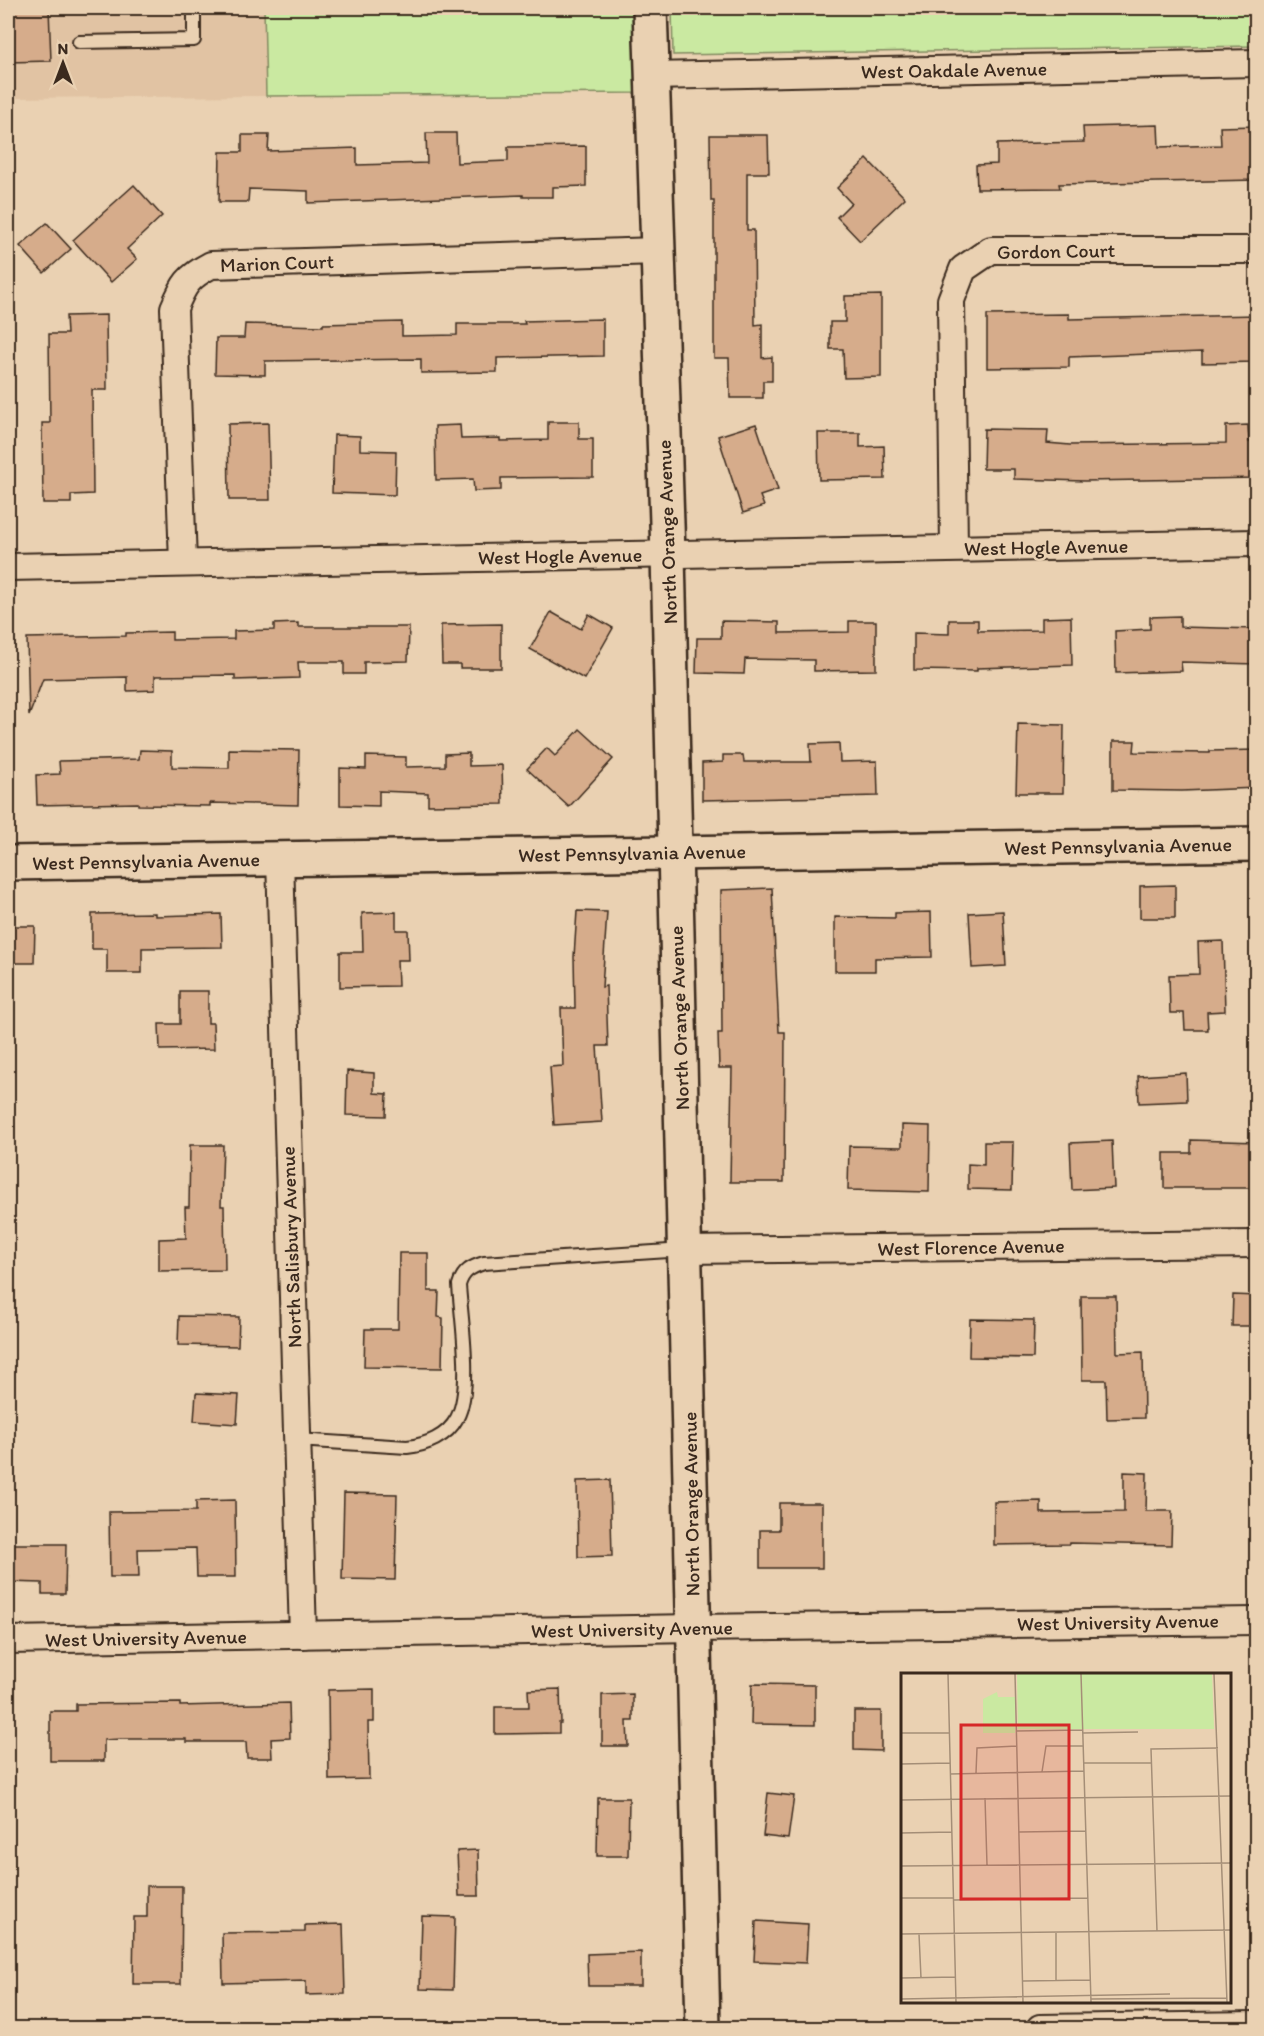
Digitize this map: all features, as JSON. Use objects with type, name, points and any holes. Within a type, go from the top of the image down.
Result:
[{"type":"street","name":"North Orange Avenue","points":[[650,8],[668,554],[703,2028]]},
{"type":"street","name":"West Oakdale Avenue","points":[[651,76],[1257,63]]},
{"type":"street","name":"Gordon Court","points":[[954,548],[951,300],[963,269],[991,250],[1257,250]]},
{"type":"street","name":"Marion Court","points":[[183,563],[174,308],[182,290],[194,274],[212,265],[657,251]]},
{"type":"street","name":"West Hogle Avenue","points":[[8,567],[1257,543]]},
{"type":"street","name":"West Pennsylvania Avenue","points":[[8,862],[1257,844]]},
{"type":"street","name":"North Salisbury Avenue","points":[[280,859],[303,1635]]},
{"type":"street","name":"West Florence Avenue","points":[[686,1250],[1257,1244]]},
{"type":"street","name":"West University Avenue","points":[[8,1640],[1257,1621]]},
{"type":"street","points":[[1040,2028],[1257,2025]]},
{"type":"lane","points":[[79,42],[194,40],[194,8]]},
{"type":"lane","points":[[297,1440],[407,1447],[424,1445],[444,1434],[457,1419],[464,1395],[465,1358],[459,1285],[461,1276],[471,1268],[484,1263],[686,1250]]},
{"type":"shaded area","points":[[8,8],[264,8],[266,96],[8,98]]},
{"type":"green space","points":[[264,8],[637,8],[639,93],[266,96]]},
{"type":"green space","points":[[672,8],[1256,8],[1256,46],[673,55]]},
{"type":"building","points":[[8,8],[49,8],[51,61],[8,62]]},
{"type":"building","points":[[1158,125],[1159,147],[1221,145],[1220,127],[1257,126],[1257,180],[1059,184],[1060,188],[977,189],[976,165],[997,164],[997,144],[1084,142],[1083,127]]},
{"type":"building","points":[[426,133],[456,133],[457,163],[508,161],[508,147],[586,146],[586,186],[553,187],[553,197],[523,197],[523,195],[308,203],[308,191],[249,189],[248,202],[219,202],[220,152],[242,152],[242,135],[269,135],[268,151],[357,148],[357,165],[427,163]]},
{"type":"building","points":[[710,135],[768,135],[769,173],[747,173],[747,230],[754,230],[755,325],[762,324],[762,358],[772,357],[772,381],[763,381],[763,398],[730,398],[729,358],[714,358],[714,201],[711,201]]},
{"type":"building","points":[[867,159],[905,198],[860,241],[837,217],[851,203],[837,188]]},
{"type":"building","points":[[134,185],[162,216],[127,249],[137,259],[111,282],[73,240]]},
{"type":"building","points":[[47,223],[71,249],[44,273],[20,246]]},
{"type":"building","points":[[881,295],[881,377],[844,378],[843,349],[830,349],[830,322],[845,322],[845,296]]},
{"type":"building","points":[[1069,314],[1069,319],[1257,315],[1257,362],[1202,363],[1202,352],[1069,357],[1069,367],[987,368],[987,315]]},
{"type":"building","points":[[106,315],[107,390],[92,390],[93,494],[71,495],[71,503],[43,503],[42,423],[50,423],[49,334],[67,334],[66,316]]},
{"type":"building","points":[[603,319],[603,356],[497,358],[497,372],[421,373],[421,359],[265,361],[265,375],[215,374],[216,338],[244,338],[245,324],[323,326],[323,324],[402,322],[402,336],[457,335],[457,324],[525,324],[524,321]]},
{"type":"building","points":[[548,422],[579,422],[579,439],[593,439],[593,477],[501,478],[501,490],[474,491],[473,479],[436,480],[435,426],[460,425],[461,439],[548,440]]},
{"type":"building","points":[[268,423],[270,500],[229,500],[228,424]]},
{"type":"building","points":[[756,424],[778,490],[760,496],[764,506],[743,513],[718,436]]},
{"type":"building","points":[[1248,425],[1249,442],[1257,442],[1257,478],[1085,481],[1014,479],[1014,469],[983,469],[984,429],[1048,430],[1047,443],[1070,445],[1226,443],[1226,426]]},
{"type":"building","points":[[818,433],[860,433],[860,447],[884,446],[885,479],[819,480]]},
{"type":"building","points":[[334,435],[360,436],[360,450],[396,451],[395,495],[332,493]]},
{"type":"building","points":[[551,612],[581,629],[589,614],[613,628],[584,679],[530,649]]},
{"type":"building","points":[[1180,616],[1180,627],[1257,629],[1257,664],[1181,662],[1182,671],[1116,673],[1115,631],[1150,629],[1150,617]]},
{"type":"building","points":[[1071,617],[1072,665],[977,668],[977,671],[914,670],[914,633],[949,634],[949,620],[978,620],[978,631],[1042,630],[1042,618]]},
{"type":"building","points":[[721,621],[779,622],[779,633],[849,632],[849,621],[876,621],[876,670],[814,671],[814,660],[745,659],[744,674],[696,673],[697,638],[721,638]]},
{"type":"building","points":[[298,623],[298,627],[409,627],[408,661],[364,662],[364,674],[344,674],[344,662],[298,662],[299,678],[235,680],[235,675],[155,676],[155,690],[127,691],[127,677],[43,679],[29,716],[27,638],[126,636],[126,633],[172,632],[172,640],[234,639],[234,631],[274,630],[274,624]]},
{"type":"building","points":[[501,624],[501,668],[460,668],[460,664],[442,664],[441,625]]},
{"type":"building","points":[[1018,724],[1064,725],[1063,793],[1016,793]]},
{"type":"building","points":[[580,729],[613,759],[569,807],[527,769],[547,748],[555,756]]},
{"type":"building","points":[[1113,741],[1135,741],[1134,752],[1210,753],[1210,751],[1257,750],[1257,788],[1182,791],[1113,790]]},
{"type":"building","points":[[839,743],[840,762],[877,761],[878,796],[702,800],[702,763],[723,762],[723,755],[743,755],[744,762],[811,762],[810,744]]},
{"type":"building","points":[[229,749],[299,750],[298,805],[210,803],[210,806],[138,805],[138,803],[37,805],[36,775],[60,774],[59,761],[139,759],[140,750],[172,751],[172,767],[229,768]]},
{"type":"building","points":[[469,753],[469,766],[502,765],[503,804],[428,805],[428,793],[379,791],[379,806],[340,805],[340,768],[366,769],[366,756],[406,757],[406,767],[445,766],[445,754]]},
{"type":"building","points":[[1175,885],[1175,918],[1140,918],[1140,886]]},
{"type":"building","points":[[772,888],[779,1032],[785,1032],[784,1182],[730,1182],[732,1068],[719,1068],[718,1033],[722,1033],[721,890]]},
{"type":"building","points":[[577,911],[607,912],[602,987],[606,986],[608,1046],[597,1046],[602,1122],[554,1125],[550,1067],[563,1066],[561,1008],[575,1008],[574,957]]},
{"type":"building","points":[[1003,911],[1006,966],[972,968],[969,913]]},
{"type":"building","points":[[396,912],[396,930],[408,930],[409,960],[397,960],[398,986],[340,987],[340,952],[363,952],[362,913]]},
{"type":"building","points":[[931,912],[932,957],[875,958],[875,971],[835,971],[835,917],[895,918],[895,913]]},
{"type":"building","points":[[155,913],[155,916],[221,914],[222,947],[142,948],[142,973],[107,973],[107,949],[92,949],[92,914]]},
{"type":"building","points":[[8,926],[35,926],[34,963],[8,963]]},
{"type":"building","points":[[1223,941],[1225,1011],[1207,1012],[1208,1030],[1185,1030],[1184,1013],[1170,1013],[1169,975],[1199,974],[1198,942]]},
{"type":"building","points":[[180,991],[208,991],[208,1023],[213,1023],[214,1049],[160,1050],[159,1024],[180,1024]]},
{"type":"building","points":[[347,1071],[374,1073],[374,1093],[387,1094],[386,1116],[346,1115]]},
{"type":"building","points":[[1186,1073],[1187,1101],[1139,1103],[1138,1076]]},
{"type":"building","points":[[902,1125],[930,1126],[929,1192],[848,1190],[849,1146],[902,1147]]},
{"type":"building","points":[[1191,1140],[1257,1142],[1257,1188],[1164,1188],[1164,1153],[1191,1153]]},
{"type":"building","points":[[1112,1141],[1114,1188],[1072,1190],[1070,1143]]},
{"type":"building","points":[[984,1142],[1013,1142],[1012,1190],[968,1189],[968,1164],[984,1165]]},
{"type":"building","points":[[190,1145],[223,1145],[221,1206],[224,1206],[225,1270],[159,1271],[159,1239],[186,1238],[185,1207],[189,1207]]},
{"type":"building","points":[[399,1253],[428,1253],[428,1291],[439,1291],[438,1317],[443,1318],[442,1368],[364,1367],[365,1329],[398,1329]]},
{"type":"building","points":[[1233,1295],[1257,1296],[1257,1326],[1232,1326]]},
{"type":"building","points":[[1081,1296],[1116,1296],[1117,1353],[1143,1352],[1144,1418],[1107,1419],[1106,1380],[1082,1380]]},
{"type":"building","points":[[179,1316],[239,1317],[238,1346],[178,1345]]},
{"type":"building","points":[[970,1319],[1034,1320],[1033,1358],[969,1357]]},
{"type":"building","points":[[196,1393],[239,1395],[237,1424],[194,1421]]},
{"type":"building","points":[[1124,1472],[1147,1473],[1146,1511],[1172,1511],[1171,1545],[1070,1543],[994,1545],[994,1502],[1041,1501],[1041,1513],[1124,1512]]},
{"type":"building","points":[[610,1480],[612,1556],[578,1557],[577,1481]]},
{"type":"building","points":[[344,1493],[397,1494],[395,1580],[342,1579]]},
{"type":"building","points":[[235,1500],[236,1577],[197,1577],[196,1548],[138,1549],[139,1577],[110,1577],[109,1512],[196,1511],[196,1501]]},
{"type":"building","points":[[779,1503],[822,1503],[822,1568],[760,1568],[760,1530],[779,1530]]},
{"type":"building","points":[[8,1544],[66,1544],[65,1594],[42,1594],[42,1583],[8,1582]]},
{"type":"building","points":[[752,1684],[815,1685],[815,1725],[751,1724]]},
{"type":"building","points":[[374,1689],[374,1722],[368,1722],[369,1779],[329,1780],[328,1690]]},
{"type":"building","points":[[560,1689],[559,1733],[495,1734],[495,1707],[529,1707],[528,1690]]},
{"type":"building","points":[[633,1694],[633,1721],[627,1721],[628,1746],[602,1746],[602,1695]]},
{"type":"building","points":[[180,1703],[180,1706],[289,1703],[290,1738],[271,1739],[272,1758],[247,1758],[246,1742],[122,1739],[104,1740],[104,1761],[50,1761],[50,1711],[76,1711],[76,1704]]},
{"type":"building","points":[[854,1711],[881,1711],[881,1751],[854,1750]]},
{"type":"building","points":[[768,1793],[794,1796],[788,1839],[763,1836]]},
{"type":"building","points":[[598,1798],[629,1798],[628,1856],[597,1856]]},
{"type":"building","points":[[478,1850],[479,1896],[459,1896],[457,1851]]},
{"type":"building","points":[[147,1886],[182,1886],[181,1984],[133,1984],[134,1917],[147,1917]]},
{"type":"building","points":[[422,1916],[455,1917],[453,1990],[420,1989]]},
{"type":"building","points":[[756,1921],[808,1924],[806,1963],[754,1961]]},
{"type":"building","points":[[343,1924],[345,1994],[306,1995],[306,1981],[223,1983],[222,1933],[305,1932],[305,1925]]},
{"type":"building","points":[[641,1952],[641,1986],[588,1986],[587,1954]]}]
